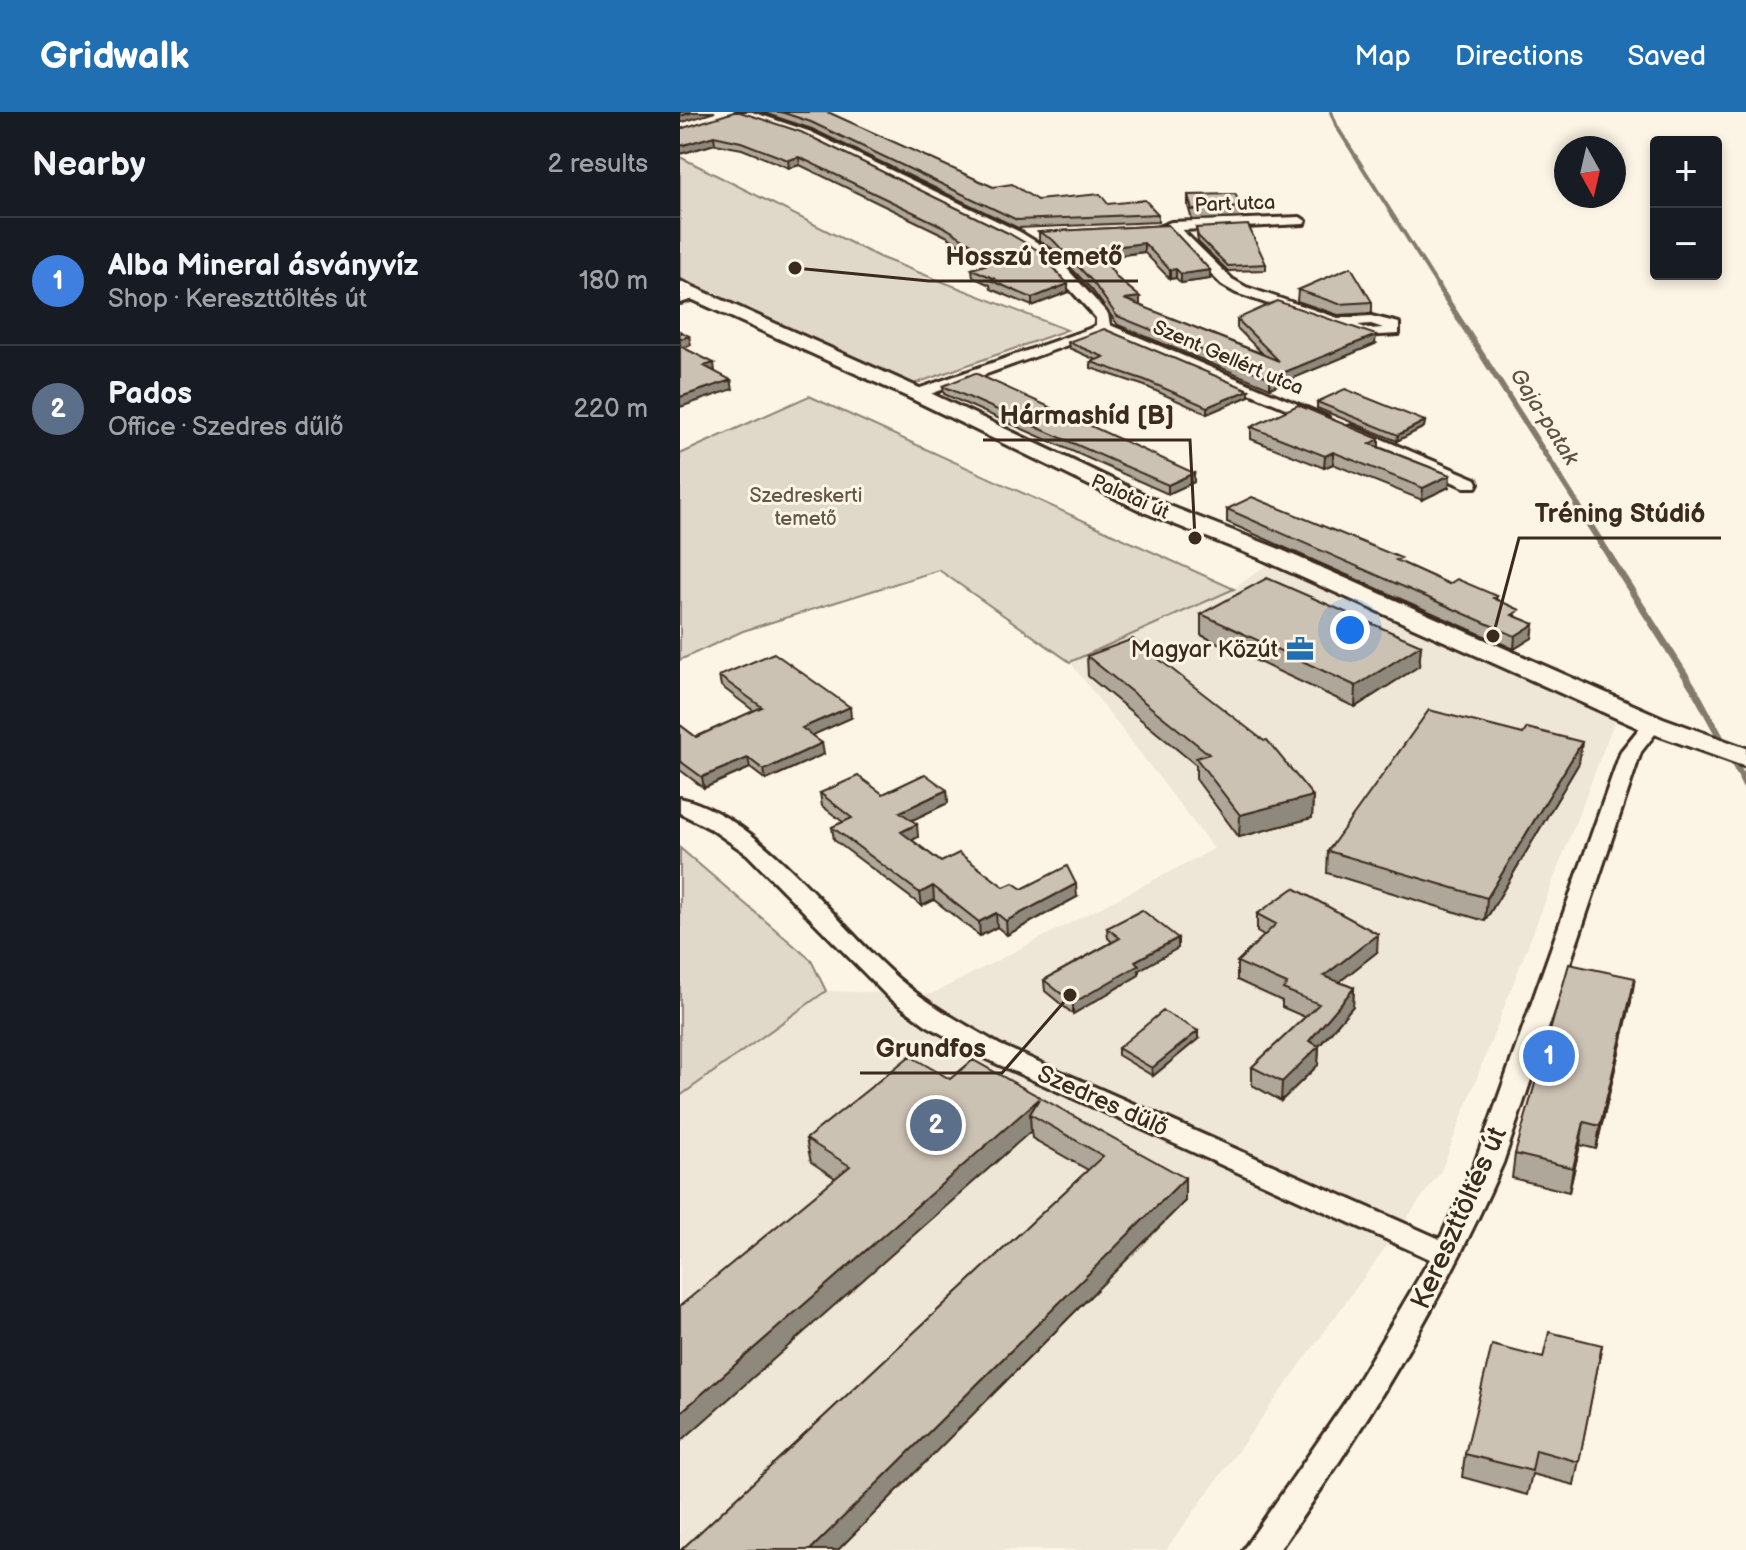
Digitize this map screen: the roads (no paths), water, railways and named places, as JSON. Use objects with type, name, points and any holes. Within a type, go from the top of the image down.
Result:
[{"type":"main road","name":"Palotai út","points":[[685,293],[917,394],[1154,508],[1268,553],[1663,728],[1746,758]]},
{"type":"street","points":[[722,117],[738,112],[807,134],[1015,235],[1057,264],[1103,317],[1103,327],[917,394]]},
{"type":"street","name":"Part utca","points":[[1300,221],[1164,227],[1227,282],[1241,290],[1341,322]]},
{"type":"street","points":[[1015,235],[1036,233]]},
{"type":"street","name":"Szent Gellért utca","points":[[1103,327],[1458,475],[1470,483]]},
{"type":"street","name":"Kereszttöltés út","points":[[1260,1550],[1355,1418],[1396,1352],[1448,1255],[1489,1163],[1631,751],[1663,728]]},
{"type":"street","name":"Szedres dűlő","points":[[680,804],[719,824],[755,849],[896,990],[935,1019],[991,1051],[1448,1255]]},
{"type":"waterway","name":"Gaja-patak","points":[[1331,112],[1337,127],[1439,288]]},
{"type":"waterway","name":"Gaja-patak","points":[[1438,286],[1579,507]]},
{"type":"waterway","name":"Gaja-patak","points":[[1577,505],[1694,689],[1744,781]]},
{"type":"waterway","name":"Gaja-patak","points":[[1744,781],[1746,785]]},
{"type":"place","name":"Hosszú temető","points":[[795,268]]},
{"type":"place","name":"Hármashíd [B]","points":[[1195,538]]},
{"type":"place","name":"Tréning Stúdió","points":[[1493,636]]},
{"type":"place","name":"Magyar Közút","points":[[1300,649]]},
{"type":"place","name":"Grundfos","points":[[1070,995]]},
{"type":"place","name":"Alba Mineral ásványvíz","points":[[1549,1056]]},
{"type":"place","name":"Pados","points":[[936,1125]]},
{"type":"park label","name":"Szedreskerti temető","points":[[806,508]]}]
